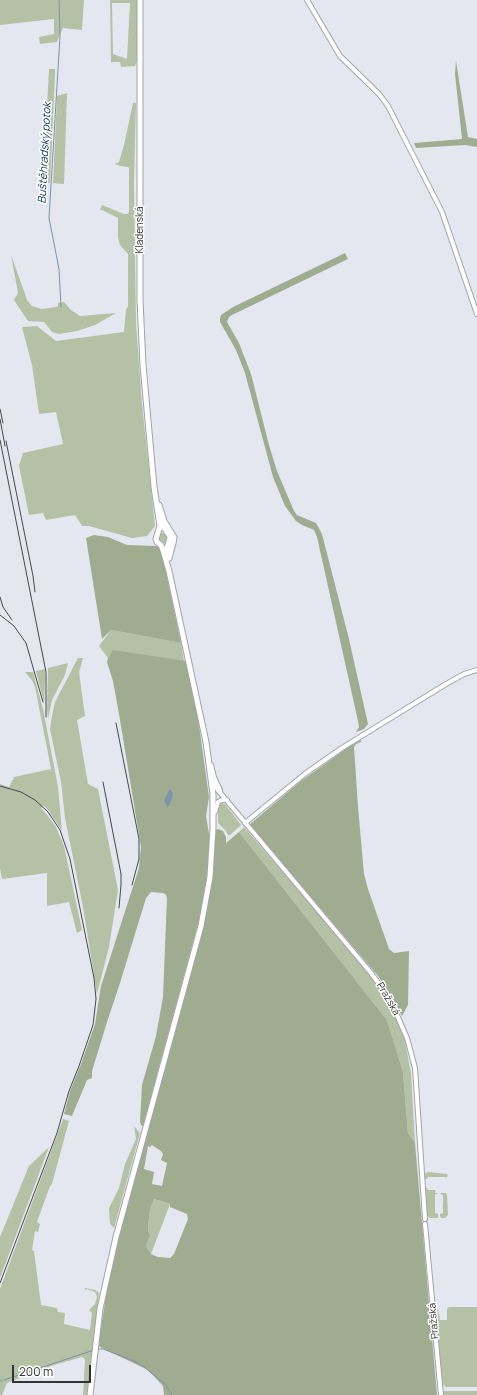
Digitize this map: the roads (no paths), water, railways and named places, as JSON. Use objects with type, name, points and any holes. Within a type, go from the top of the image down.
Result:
[{"type":"main road","name":"Kladenská","points":[[140,0],[140,300],[143,365],[152,459]]},
{"type":"main road","points":[[152,459],[162,523],[166,532],[170,536],[166,552],[169,571],[208,750],[212,782],[212,840]]},
{"type":"main road","points":[[152,459],[154,487],[160,526],[156,541],[161,545],[169,571]]},
{"type":"main road","points":[[159,504],[164,521],[174,537],[169,556],[169,571]]},
{"type":"main road","points":[[158,534],[166,532]]},
{"type":"main road","points":[[161,545],[168,544]]},
{"type":"main road","points":[[90,1395],[93,1358],[104,1289],[116,1237],[201,926],[208,887],[213,828],[212,802],[201,717]]},
{"type":"street","points":[[307,0],[340,56],[385,102],[439,204],[477,314]]},
{"type":"street","points":[[245,823],[306,773],[342,748],[449,682],[464,674],[477,670]]},
{"type":"street","points":[[208,750],[214,777],[225,799]]},
{"type":"street","points":[[207,765],[212,782],[225,799]]},
{"type":"street","points":[[212,802],[219,797],[225,799]]},
{"type":"street","points":[[213,828],[216,804],[220,800],[225,799]]},
{"type":"street","name":"Pražská","points":[[225,799],[377,980],[390,999],[407,1038],[415,1068],[425,1221],[441,1395]]},
{"type":"water","points":[[169,790],[171,790],[173,795],[169,806],[167,806],[164,801]]},
{"type":"waterway","name":"Buštěhradský potok","points":[[59,0],[60,36],[49,218],[59,269],[61,307]]},
{"type":"waterway","points":[[97,1349],[103,1349],[139,1363],[165,1384],[172,1395]]},
{"type":"waterway","points":[[4,1380],[94,1350]]},
{"type":"railway","points":[[0,409],[3,423]]},
{"type":"railway","points":[[0,419],[5,446]]},
{"type":"railway","points":[[0,440],[46,672],[46,717]]},
{"type":"railway","points":[[6,441],[35,592]]},
{"type":"railway","points":[[0,597],[3,607],[12,620]]},
{"type":"railway","points":[[0,615],[14,626],[26,643],[43,702]]},
{"type":"railway","points":[[116,723],[139,839],[139,859],[132,885]]},
{"type":"railway","points":[[103,782],[121,874],[119,908]]},
{"type":"railway","points":[[0,786],[21,792],[35,800],[48,812],[60,830],[70,859],[94,978],[96,999],[93,1025],[69,1091],[57,1133],[0,1283]]}]
